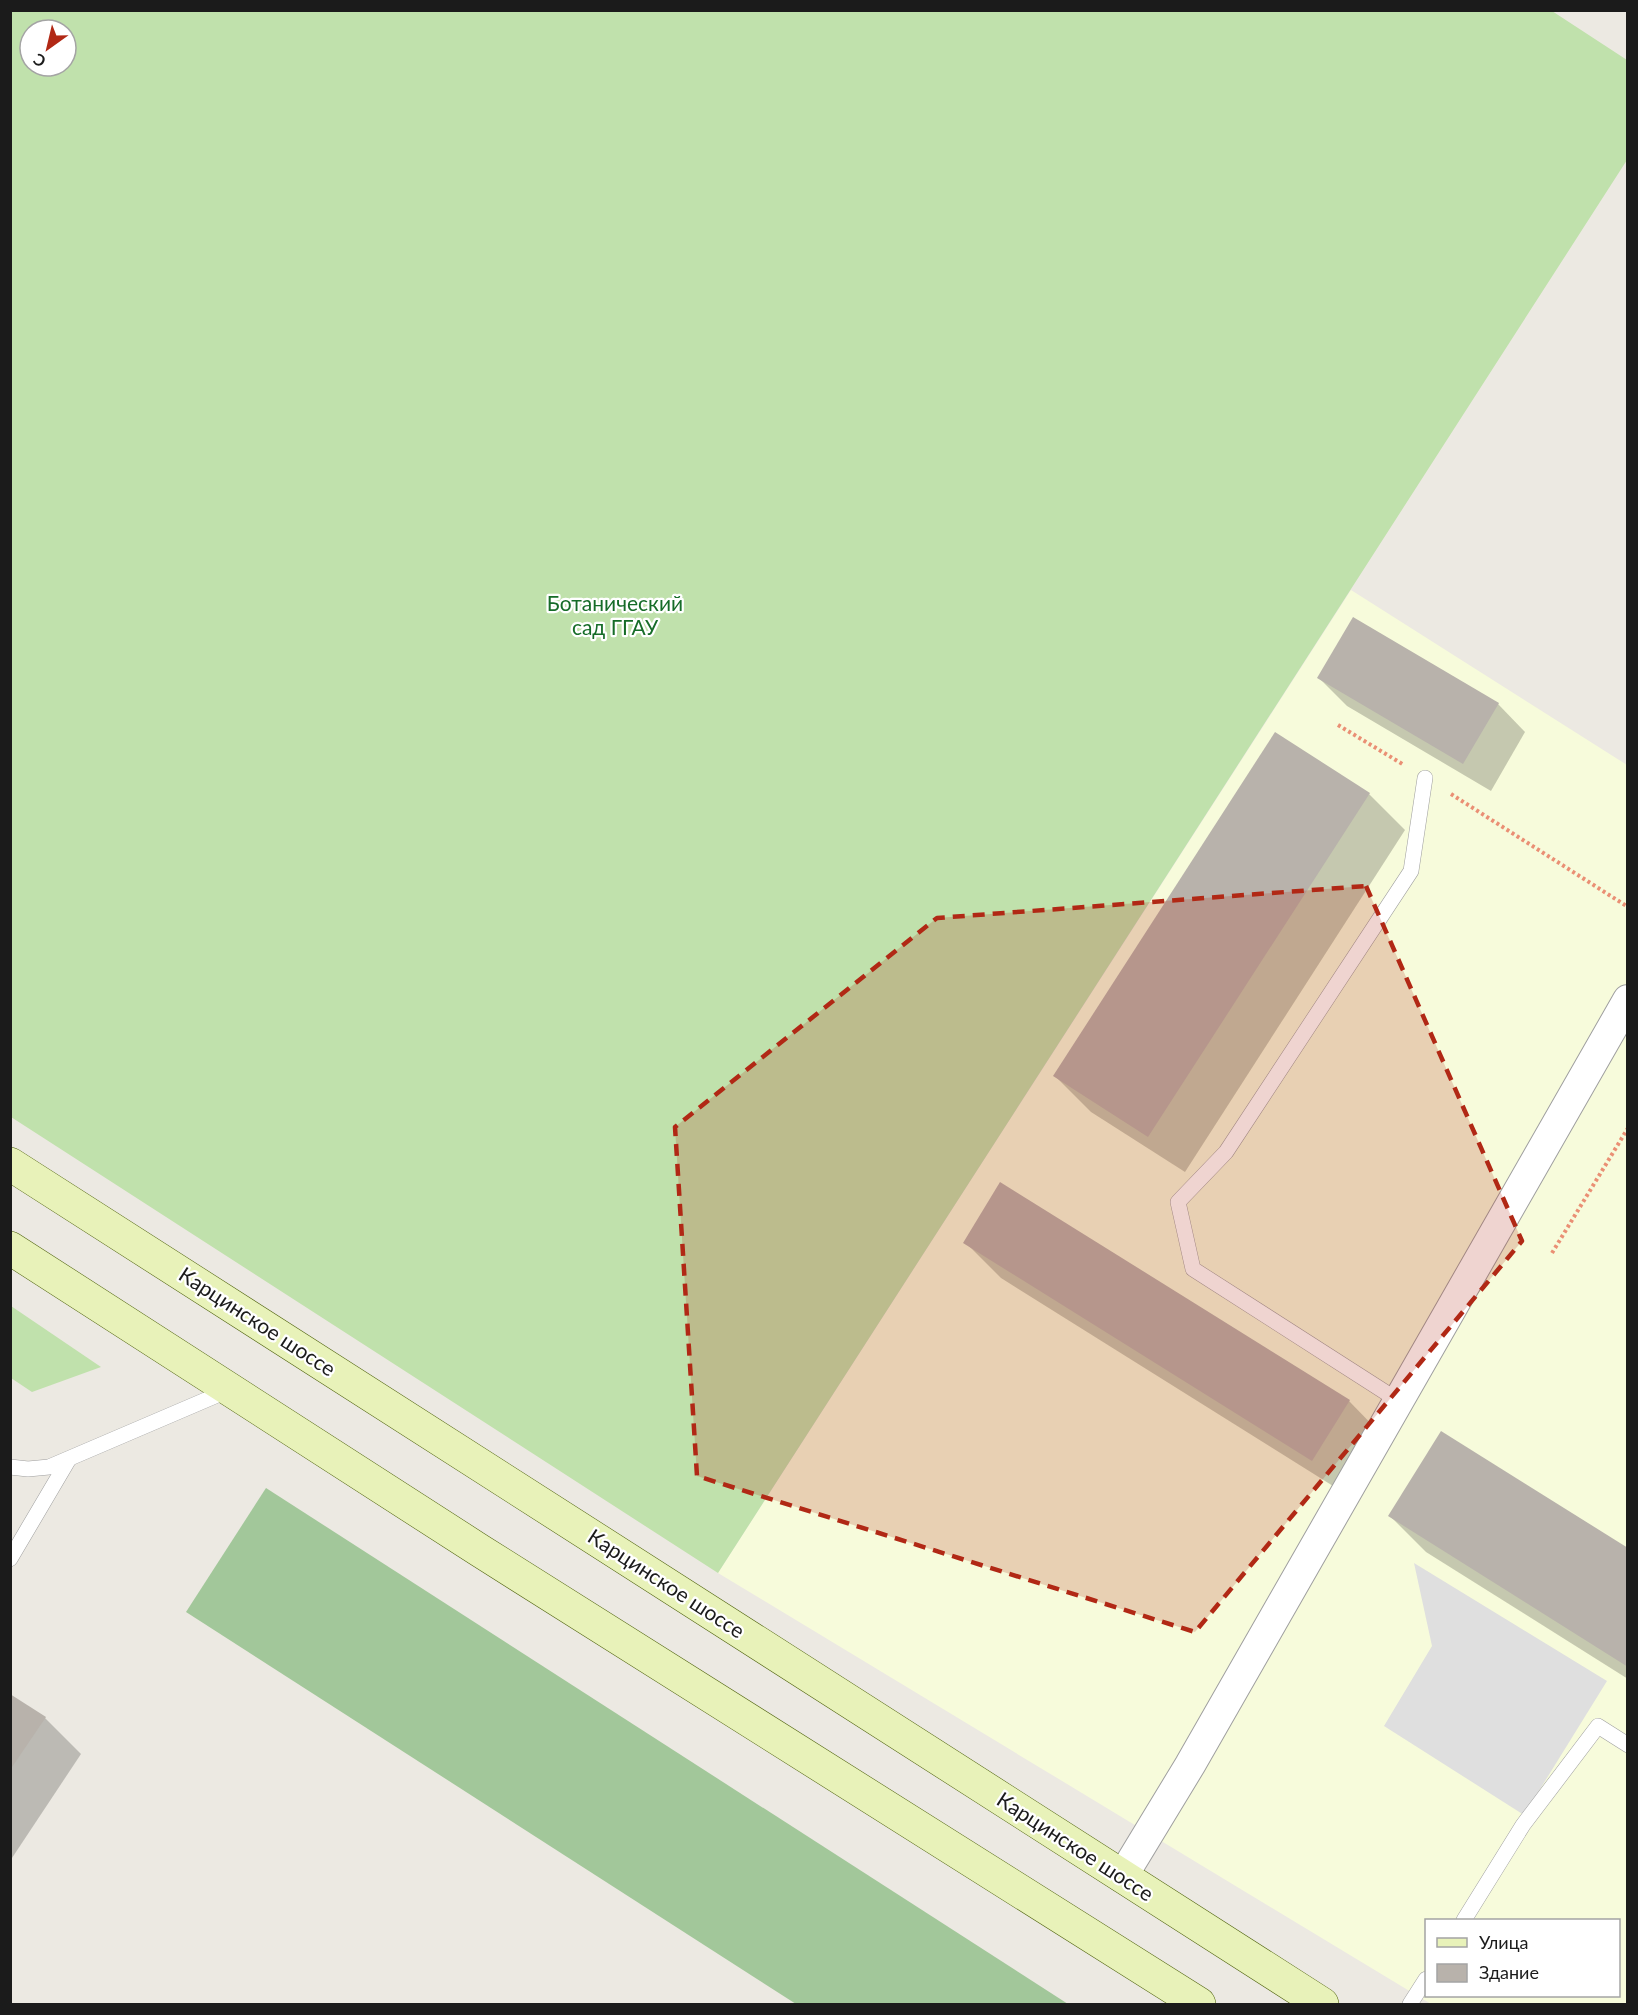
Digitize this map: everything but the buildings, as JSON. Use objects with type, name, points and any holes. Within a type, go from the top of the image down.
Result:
[{"type":"main road","name":"Карцинское шоссе","points":[[10,1164],[1322,2004]]},
{"type":"main road","points":[[10,1248],[499,1563],[1199,2004]]},
{"type":"street","points":[[1122,1877],[1399,1401],[1628,1000]]},
{"type":"lane","points":[[1399,1401],[1193,1269],[1178,1202],[1226,1152],[1411,871],[1425,778]]},
{"type":"lane","points":[[10,1467],[28,1470],[49,1467],[231,1389]]},
{"type":"lane","points":[[10,1559],[69,1459]]},
{"type":"lane","points":[[1465,1919],[1523,1825],[1598,1726],[1628,1745]]},
{"type":"lane","points":[[1410,2004],[1425,1981]]},
{"type":"path","points":[[1338,725],[1628,906]]},
{"type":"path","points":[[1551,1253],[1628,1128]]},
{"type":"highlighted area","points":[[1366,886],[1522,1241],[1195,1632],[697,1476],[675,1127],[937,918]]},
{"type":"shaded area","points":[[1351,590],[1627,765],[1627,2004],[1431,2004],[718,1573]]},
{"type":"shaded area","points":[[1414,1563],[1607,1681],[1524,1815],[1384,1726],[1432,1646]]},
{"type":"green space","name":"Ботанический сад ГГАУ","points":[[11,11],[1552,11],[1627,60],[1627,160],[718,1573],[11,1117]]},
{"type":"green space","points":[[10,1307],[101,1367],[32,1392],[11,1378]]},
{"type":"green space","points":[[266,1488],[1068,2004],[796,2004],[186,1612]]}]
